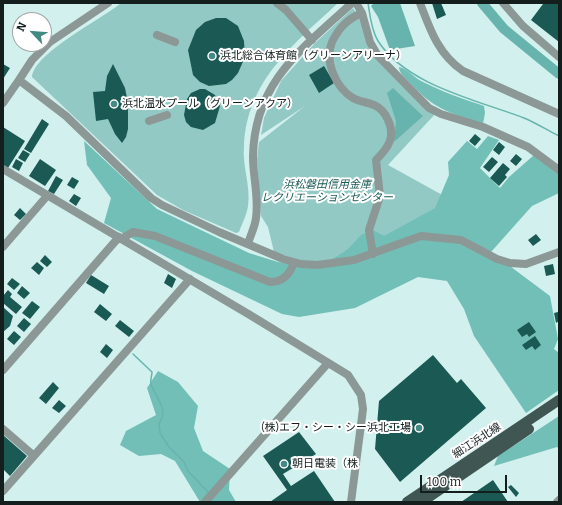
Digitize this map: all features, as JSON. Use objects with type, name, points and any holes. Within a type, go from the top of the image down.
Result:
[{"type":"main road","name":"細江浜北線","points":[[407,502],[559,400]]},
{"type":"main road","name":"細江浜北線","points":[[422,502],[559,409]]},
{"type":"street","points":[[277,3],[286,10],[312,40]]},
{"type":"street","points":[[248,244],[256,220],[257,206],[253,157],[254,143],[263,102],[279,74],[312,40],[352,3]]},
{"type":"street","points":[[356,3],[362,13],[370,42],[378,56],[429,108],[441,114],[483,127],[528,147],[559,170]]},
{"type":"street","points":[[420,3],[434,39],[441,51],[452,63],[463,70],[559,114]]},
{"type":"street","points":[[503,3],[523,26],[559,57]]},
{"type":"street","points":[[3,103],[32,60],[50,42],[105,4]]},
{"type":"street","points":[[362,13],[347,20],[341,27],[329,53],[334,76],[343,90],[352,98],[374,105],[384,112],[392,128],[392,139],[385,151],[376,160],[380,196],[369,230],[373,254]]},
{"type":"street","points":[[157,35],[175,42]]},
{"type":"street","points":[[19,80],[66,116],[151,198],[179,213],[248,244],[294,262],[317,265],[354,260],[421,236],[461,240],[496,259],[510,264],[526,264],[559,252]]},
{"type":"street","points":[[149,121],[167,115]]},
{"type":"street","points":[[3,169],[190,279],[348,375],[361,396],[363,409],[351,502]]},
{"type":"street","points":[[3,247],[47,196]]},
{"type":"street","points":[[3,370],[120,238],[133,232],[155,236],[270,282],[279,282],[286,277],[294,262]]},
{"type":"street","points":[[3,491],[33,455],[190,279]]},
{"type":"street","points":[[205,502],[328,363]]},
{"type":"street","points":[[3,429],[33,455]]},
{"type":"green space","points":[[121,3],[338,3],[305,33],[276,65],[263,83],[254,102],[247,123],[244,146],[244,161],[249,198],[246,216],[239,232],[236,233],[183,210],[157,195],[32,77],[36,68],[44,58],[56,47]]},
{"type":"green space","name":"浜松磐田信用金庫 レクリエーションセンター","points":[[353,8],[361,21],[366,41],[376,57],[436,113],[388,165],[455,202],[354,256],[320,261],[301,261],[274,252],[268,227],[261,216],[257,160],[259,142],[305,106],[261,135],[264,118],[281,81],[315,43]]},
{"type":"shaded area","points":[[374,3],[400,3],[415,46],[390,50],[378,17],[371,6]]},
{"type":"shaded area","points":[[399,67],[431,86],[484,106],[485,113],[483,124],[451,113],[427,99],[404,77]]},
{"type":"shaded area","points":[[393,88],[423,116],[394,142],[396,121],[387,93]]},
{"type":"shaded area","points":[[488,136],[499,140],[480,168],[500,188],[509,177],[534,155],[559,174],[559,193],[532,206],[491,252],[550,296],[558,339],[554,349],[559,353],[559,390],[526,413],[474,336],[464,309],[447,281],[418,277],[355,308],[299,317],[282,314],[192,271],[104,223],[111,198],[87,165],[84,141],[157,209],[249,253],[278,262],[318,269],[348,249],[361,235],[373,230],[384,236],[435,208],[449,175],[448,162],[467,141],[477,149]]},
{"type":"shaded area","points":[[158,371],[178,382],[198,406],[194,428],[203,451],[230,469],[229,490],[236,502],[200,502],[175,461],[161,454],[139,456],[120,445],[126,431],[156,415],[147,388]]},
{"type":"shaded area","points":[[559,416],[559,449],[557,447],[494,466],[498,456]]},
{"type":"building","points":[[432,3],[441,3],[446,15],[437,19]]},
{"type":"building","points":[[542,3],[559,3],[559,42],[531,20],[543,4]]},
{"type":"building","points":[[216,18],[226,18],[238,26],[244,41],[245,57],[238,73],[232,80],[226,84],[209,86],[200,82],[193,75],[188,50],[196,30],[205,22]]},
{"type":"building","points":[[3,64],[10,68],[3,79]]},
{"type":"building","points":[[113,64],[125,88],[128,103],[128,129],[126,137],[122,143],[115,134],[108,119],[96,121],[93,92],[105,91],[107,76]]},
{"type":"building","points":[[324,66],[334,83],[319,93],[309,75]]},
{"type":"building","points":[[200,89],[205,89],[215,95],[220,106],[215,123],[203,130],[191,127],[186,122],[184,115],[187,99],[191,93]]},
{"type":"building","points":[[42,119],[49,124],[31,153],[24,149]]},
{"type":"building","points":[[3,127],[25,141],[8,168],[3,165]]},
{"type":"building","points":[[475,134],[481,139],[475,146],[469,141]]},
{"type":"building","points":[[499,142],[505,147],[499,155],[493,150]]},
{"type":"building","points":[[23,150],[30,154],[25,162],[18,158]]},
{"type":"building","points":[[516,154],[522,159],[516,166],[510,161]]},
{"type":"building","points":[[492,157],[498,162],[489,172],[483,167]]},
{"type":"building","points":[[16,159],[23,163],[19,171],[12,167]]},
{"type":"building","points":[[40,159],[56,170],[45,186],[29,176]]},
{"type":"building","points":[[503,163],[510,169],[505,175],[507,177],[499,186],[490,178]]},
{"type":"building","points":[[56,176],[63,180],[54,194],[48,191]]},
{"type":"building","points":[[72,177],[79,181],[74,189],[67,185]]},
{"type":"building","points":[[74,194],[81,198],[76,206],[69,201]]},
{"type":"building","points":[[20,208],[26,214],[20,220],[14,215]]},
{"type":"building","points":[[536,234],[541,240],[533,246],[528,240]]},
{"type":"building","points":[[45,255],[52,262],[47,267],[40,261]]},
{"type":"building","points":[[37,262],[44,268],[39,275],[31,268]]},
{"type":"building","points":[[553,264],[555,274],[546,276],[544,266]]},
{"type":"building","points":[[168,274],[176,279],[172,288],[164,283]]},
{"type":"building","points":[[91,275],[109,286],[104,294],[86,283]]},
{"type":"building","points":[[12,278],[20,284],[14,290],[7,284]]},
{"type":"building","points":[[22,286],[30,293],[24,299],[17,293]]},
{"type":"building","points":[[8,290],[12,294],[10,297],[22,307],[16,314],[3,303],[3,296]]},
{"type":"building","points":[[32,301],[40,307],[30,319],[22,313]]},
{"type":"building","points":[[100,304],[112,314],[106,321],[94,312]]},
{"type":"building","points":[[3,307],[13,316],[10,326],[3,332]]},
{"type":"building","points":[[558,312],[559,321],[556,323],[554,313]]},
{"type":"building","points":[[24,318],[31,324],[24,332],[17,326]]},
{"type":"building","points":[[120,320],[134,331],[129,337],[115,326]]},
{"type":"building","points":[[529,322],[536,332],[529,337],[527,334],[522,337],[517,330]]},
{"type":"building","points":[[14,331],[21,337],[14,345],[7,339]]},
{"type":"building","points":[[535,336],[541,345],[535,350],[532,346],[526,350],[522,345]]},
{"type":"building","points":[[106,344],[113,350],[107,358],[100,352]]},
{"type":"building","name":"(株)エフ・シー・シー浜北工場","points":[[433,355],[457,383],[461,379],[486,408],[400,482],[375,449],[379,401]]},
{"type":"building","points":[[53,382],[59,388],[46,404],[39,398]]},
{"type":"building","points":[[59,400],[66,406],[59,413],[52,408]]},
{"type":"building","name":"朝日電装（株","points":[[299,432],[316,454],[283,474],[291,486],[314,471],[335,502],[270,502],[287,490],[263,456]]},
{"type":"building","points":[[3,435],[27,456],[10,476],[3,469]]},
{"type":"building","points":[[493,480],[508,502],[461,502]]},
{"type":"building","points":[[511,485],[519,493],[516,497],[508,487]]},
{"type":"waterway","points":[[368,3],[372,27],[378,41],[390,56],[406,69],[424,80],[444,89],[524,118],[559,136]]},
{"type":"waterway","points":[[482,3],[504,29],[559,74]]},
{"type":"waterway","points":[[133,354],[152,372],[151,384],[161,404],[163,413],[159,424],[160,433],[169,447],[184,462],[188,471],[208,492]]},
{"type":"place","name":"浜北総合体育館（グリーンアリーナ）","points":[[212,56]]},
{"type":"place","name":"浜北温水プール（グリーンアクア）","points":[[114,104]]},
{"type":"place","name":"(株)エフ・シー・シー浜北工場","points":[[419,428]]},
{"type":"place","name":"朝日電装（株","points":[[284,464]]}]
